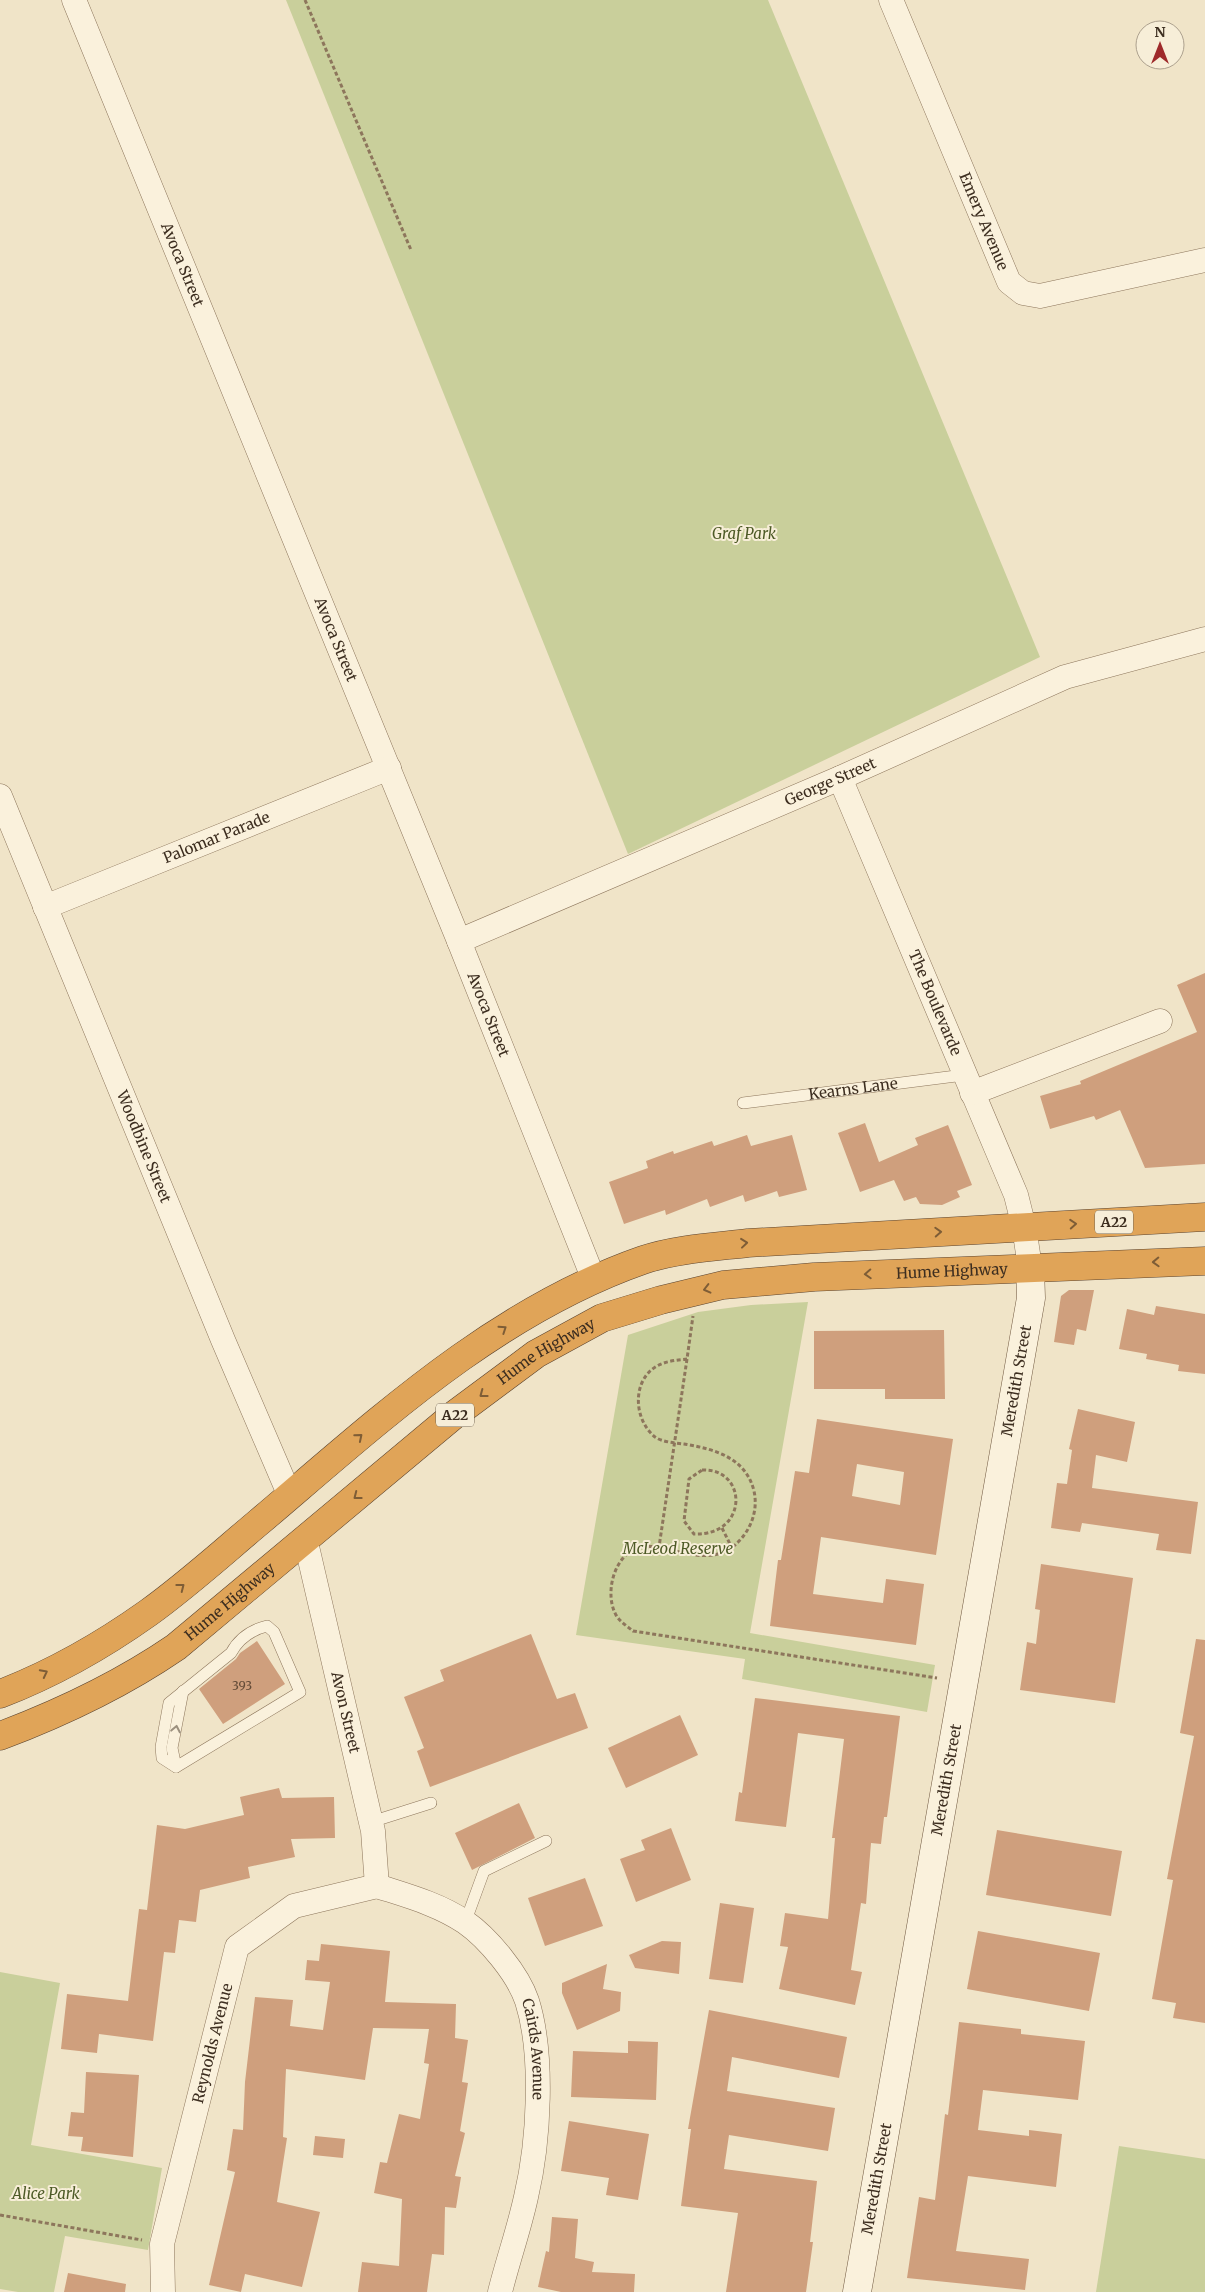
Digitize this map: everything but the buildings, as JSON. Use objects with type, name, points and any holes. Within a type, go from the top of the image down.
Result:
[{"type":"highway","name":"A22","points":[[0,1694],[85,1652],[148,1613],[206,1568],[414,1391],[527,1313],[563,1293],[644,1260],[690,1250],[748,1243],[1205,1217]]},
{"type":"highway","name":"Hume Highway","points":[[0,1736],[76,1704],[151,1664],[176,1647],[454,1416],[536,1354],[602,1318],[661,1300],[723,1285],[814,1277],[1205,1261]]},
{"type":"street","name":"Avoca Street","points":[[74,0],[460,941],[594,1280]]},
{"type":"street","name":"Emery Avenue","points":[[891,0],[1009,282],[1023,293],[1040,296],[1205,260]]},
{"type":"street","name":"George Street","points":[[460,941],[840,778],[1065,677],[1205,639]]},
{"type":"street","name":"Palomar Parade","points":[[45,907],[389,768]]},
{"type":"street","name":"The Boulevarde","points":[[840,778],[1016,1195],[1024,1227],[1030,1267]]},
{"type":"street","name":"Woodbine Street","points":[[0,796],[223,1340],[290,1496]]},
{"type":"street","name":"Kearns Lane","points":[[968,1084],[1160,1020]]},
{"type":"street","name":"Meredith Street","points":[[857,2292],[1027,1318],[1030,1298],[1030,1267]]},
{"type":"street","name":"Avon Street","points":[[305,1538],[371,1822],[377,1886]]},
{"type":"street","name":"Cairds Avenue","points":[[377,1886],[425,1901],[465,1923],[502,1956],[526,2000],[534,2031],[537,2067],[535,2131],[526,2196],[500,2292]]},
{"type":"street","name":"Reynolds Avenue","points":[[163,2292],[162,2244],[237,1947],[294,1906],[377,1886]]},
{"type":"lane","name":"Kearns Lane","points":[[744,1103],[968,1084]]},
{"type":"lane","points":[[267,1626],[274,1632],[300,1692],[176,1767],[162,1758],[161,1747],[169,1703],[231,1653],[237,1642],[256,1629],[267,1626]]},
{"type":"lane","points":[[371,1822],[431,1803]]},
{"type":"lane","points":[[465,1923],[484,1871],[546,1841]]},
{"type":"path","points":[[305,0],[411,250]]},
{"type":"path","points":[[659,1547],[694,1310]]},
{"type":"path","points":[[687,1359],[658,1365],[648,1373],[640,1386],[639,1415],[645,1426],[656,1438],[714,1451],[733,1459],[747,1472],[755,1497],[752,1522],[748,1531],[732,1548],[714,1555],[698,1556],[659,1547],[640,1547],[632,1551],[623,1558],[613,1577],[611,1603],[616,1615],[624,1625],[633,1631],[937,1678]]},
{"type":"path","points":[[702,1470],[711,1470],[718,1473],[735,1488],[736,1507],[730,1520],[722,1528],[704,1535],[694,1534],[684,1521],[689,1479],[702,1470]]},
{"type":"path","points":[[722,1528],[732,1548]]},
{"type":"path","points":[[0,2215],[162,2244]]},
{"type":"green space","name":"Graf Park","points":[[286,0],[768,0],[1040,657],[628,854]]},
{"type":"green space","name":"McLeod Reserve","points":[[808,1302],[750,1633],[935,1665],[927,1712],[742,1679],[745,1659],[576,1635],[628,1335],[698,1312],[751,1305]]},
{"type":"green space","name":"Alice Park","points":[[0,1972],[60,1983],[31,2145],[162,2168],[148,2250],[65,2236],[54,2292],[18,2292],[0,2289]]},
{"type":"green space","points":[[1119,2146],[1205,2159],[1205,2292],[1096,2292]]}]
